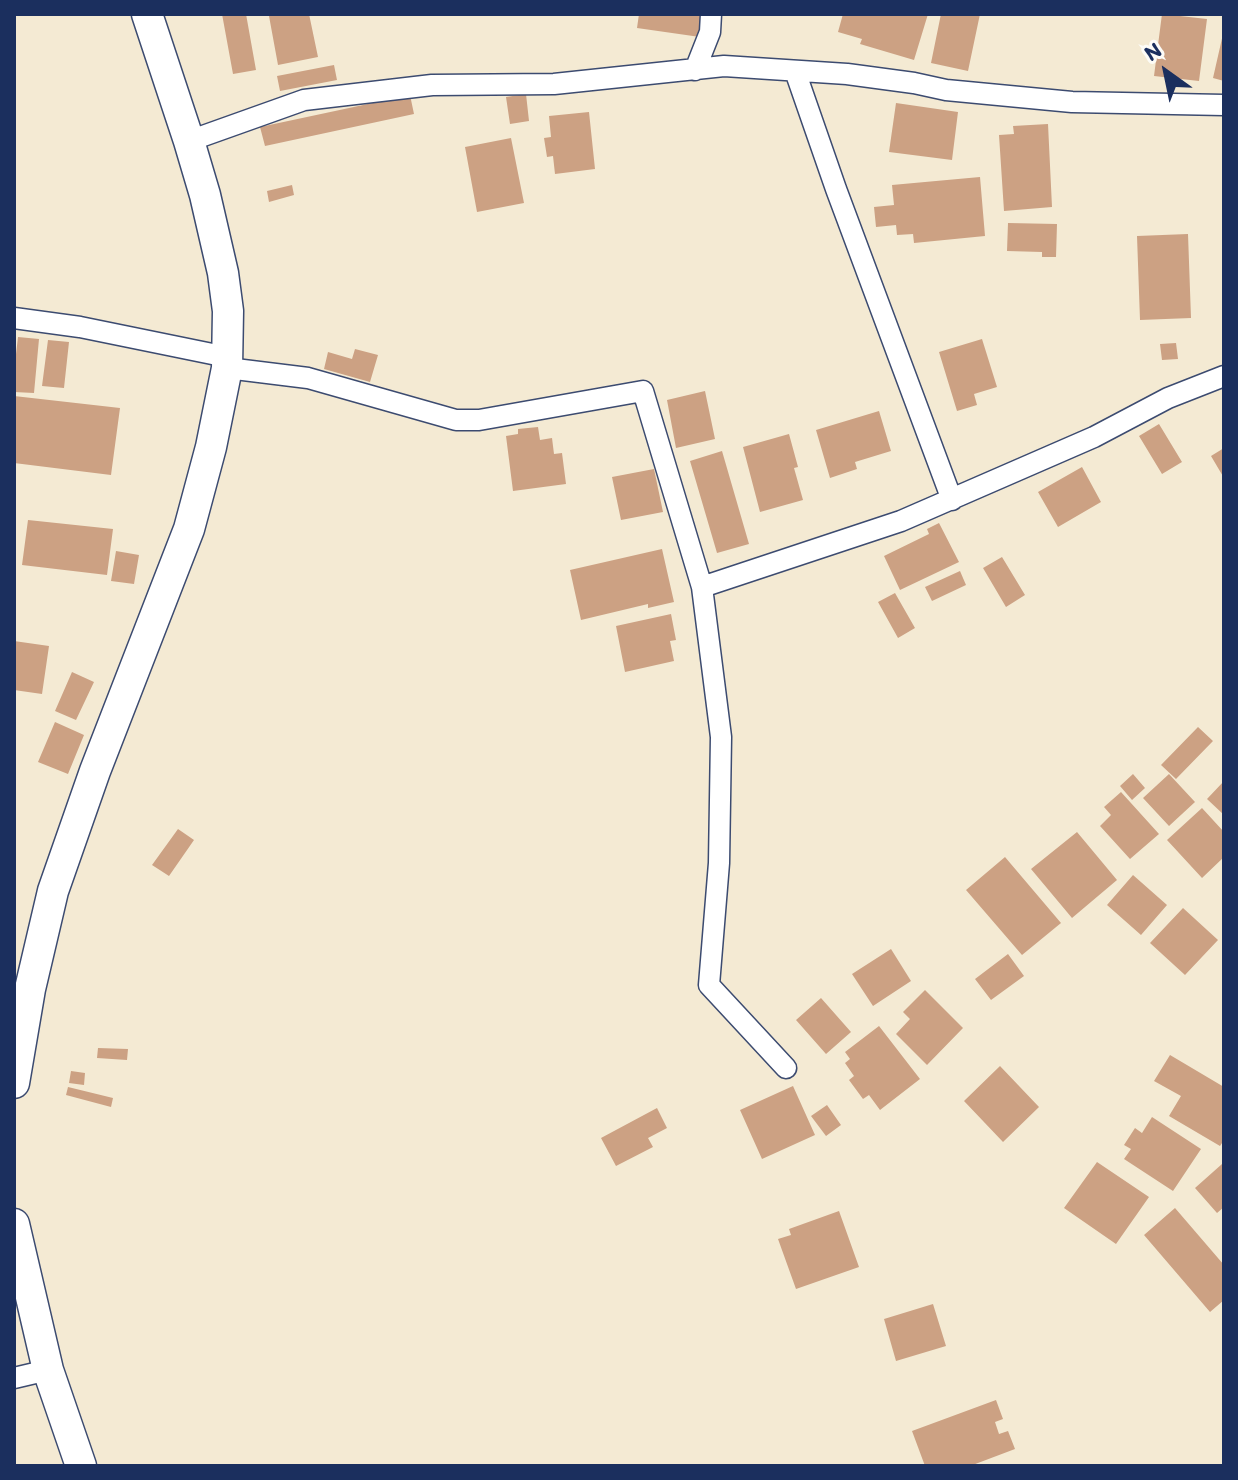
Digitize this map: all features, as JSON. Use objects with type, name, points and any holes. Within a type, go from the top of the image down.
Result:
[{"type":"main road","points":[[14,1083],[30,989],[53,891],[95,771],[189,529],[211,447],[227,363],[228,311],[223,273],[205,195],[147,14]]},
{"type":"main road","points":[[14,1224],[48,1370],[81,1466]]},
{"type":"street","points":[[695,70],[710,32],[711,14]]},
{"type":"street","points":[[189,141],[304,100],[432,85],[554,84],[724,66],[847,74],[946,90],[1072,102],[1224,105]]},
{"type":"street","points":[[795,71],[952,500]]},
{"type":"street","points":[[14,318],[80,327],[227,363],[308,378],[456,420],[479,420],[643,391],[702,587],[721,737],[719,863],[709,985],[786,1068]]},
{"type":"street","points":[[702,587],[901,521],[1094,437],[1168,398],[1224,376]]},
{"type":"street","points":[[14,1378],[48,1370]]},
{"type":"building","points":[[222,14],[246,14],[256,70],[233,74]]},
{"type":"building","points":[[309,14],[318,57],[278,65],[269,16]]},
{"type":"building","points":[[639,14],[704,14],[700,37],[637,28]]},
{"type":"building","points":[[843,14],[928,14],[914,60],[860,44],[862,39],[838,32]]},
{"type":"building","points":[[941,14],[980,14],[968,71],[931,63]]},
{"type":"building","points":[[1162,14],[1207,19],[1199,81],[1154,76]]},
{"type":"building","points":[[1224,34],[1224,81],[1213,78]]},
{"type":"building","points":[[334,65],[337,80],[280,91],[277,76]]},
{"type":"building","points":[[526,94],[529,121],[510,124],[506,97]]},
{"type":"building","points":[[410,95],[414,114],[265,146],[260,127]]},
{"type":"building","points":[[896,103],[958,112],[952,160],[889,152]]},
{"type":"building","points":[[589,112],[595,169],[555,174],[553,156],[547,157],[544,138],[551,137],[549,116]]},
{"type":"building","points":[[1048,124],[1052,207],[1004,211],[999,135],[1014,134],[1013,126]]},
{"type":"building","points":[[511,138],[524,203],[477,212],[465,147]]},
{"type":"building","points":[[980,177],[985,236],[914,243],[913,234],[897,235],[896,225],[876,227],[874,207],[894,205],[892,185]]},
{"type":"building","points":[[292,185],[294,195],[269,202],[267,191]]},
{"type":"building","points":[[1008,223],[1057,224],[1056,257],[1042,257],[1042,252],[1007,251]]},
{"type":"building","points":[[1188,234],[1191,318],[1140,320],[1137,236]]},
{"type":"building","points":[[18,337],[39,339],[34,393],[14,392]]},
{"type":"building","points":[[982,339],[997,387],[974,394],[977,405],[957,411],[939,352]]},
{"type":"building","points":[[48,340],[69,342],[64,388],[42,386]]},
{"type":"building","points":[[1176,343],[1178,359],[1162,360],[1160,344]]},
{"type":"building","points":[[355,349],[378,355],[370,382],[324,369],[328,352],[352,359]]},
{"type":"building","points":[[705,391],[715,439],[676,448],[667,400]]},
{"type":"building","points":[[14,396],[120,408],[111,475],[14,463]]},
{"type":"building","points":[[879,411],[891,451],[855,462],[857,469],[830,478],[816,430]]},
{"type":"building","points":[[1159,424],[1182,462],[1162,474],[1139,436]]},
{"type":"building","points":[[538,427],[540,440],[552,438],[554,454],[562,453],[566,484],[513,491],[506,436],[518,434],[518,429]]},
{"type":"building","points":[[789,434],[803,500],[760,512],[743,447]]},
{"type":"building","points":[[1224,448],[1224,478],[1211,456]]},
{"type":"building","points":[[722,451],[749,544],[717,553],[690,461]]},
{"type":"building","points":[[1082,467],[1101,502],[1058,527],[1038,492]]},
{"type":"building","points":[[654,469],[663,512],[621,520],[612,477]]},
{"type":"building","points":[[28,520],[113,529],[107,575],[22,565]]},
{"type":"building","points":[[939,523],[959,562],[900,590],[884,556],[929,534],[927,529]]},
{"type":"building","points":[[662,549],[674,602],[648,608],[648,604],[581,620],[570,570]]},
{"type":"building","points":[[116,551],[139,555],[134,584],[111,581]]},
{"type":"building","points":[[1002,557],[1025,595],[1006,607],[983,568]]},
{"type":"building","points":[[960,571],[966,585],[932,601],[925,587]]},
{"type":"building","points":[[895,593],[915,628],[898,638],[878,602]]},
{"type":"building","points":[[671,614],[676,640],[670,641],[674,661],[625,672],[616,626]]},
{"type":"building","points":[[14,641],[49,646],[42,694],[14,690]]},
{"type":"building","points":[[72,672],[94,682],[76,720],[55,711]]},
{"type":"building","points":[[55,722],[84,735],[68,774],[38,762]]},
{"type":"building","points":[[1198,727],[1213,741],[1176,779],[1161,765]]},
{"type":"building","points":[[1133,774],[1145,788],[1132,800],[1120,786]]},
{"type":"building","points":[[1169,774],[1195,802],[1169,826],[1143,798]]},
{"type":"building","points":[[1224,781],[1224,815],[1207,799]]},
{"type":"building","points":[[1121,792],[1159,834],[1130,859],[1100,826],[1111,815],[1104,807]]},
{"type":"building","points":[[1202,808],[1224,832],[1224,857],[1202,878],[1167,840]]},
{"type":"building","points":[[178,829],[194,840],[169,876],[152,865]]},
{"type":"building","points":[[1077,832],[1117,880],[1072,918],[1031,869]]},
{"type":"building","points":[[1005,857],[1061,923],[1022,955],[966,890]]},
{"type":"building","points":[[1133,875],[1167,905],[1141,935],[1107,905]]},
{"type":"building","points":[[1183,908],[1218,940],[1185,975],[1150,943]]},
{"type":"building","points":[[891,949],[911,981],[873,1006],[852,974]]},
{"type":"building","points":[[1008,954],[1024,976],[991,1000],[975,979]]},
{"type":"building","points":[[925,990],[963,1028],[927,1065],[896,1034],[910,1019],[903,1012]]},
{"type":"building","points":[[821,998],[851,1032],[826,1054],[796,1020]]},
{"type":"building","points":[[879,1026],[920,1079],[880,1110],[869,1095],[863,1099],[849,1080],[854,1076],[845,1063],[850,1059],[845,1052]]},
{"type":"building","points":[[98,1048],[128,1049],[127,1060],[97,1058]]},
{"type":"building","points":[[1170,1055],[1224,1087],[1224,1140],[1220,1146],[1169,1116],[1181,1096],[1154,1081]]},
{"type":"building","points":[[1000,1066],[1039,1107],[1003,1142],[964,1101]]},
{"type":"building","points":[[71,1071],[85,1073],[84,1085],[69,1083]]},
{"type":"building","points":[[793,1086],[815,1135],[762,1159],[740,1110]]},
{"type":"building","points":[[68,1087],[113,1098],[111,1107],[66,1095]]},
{"type":"building","points":[[827,1105],[841,1125],[826,1136],[811,1116]]},
{"type":"building","points":[[657,1108],[667,1128],[648,1138],[653,1147],[616,1166],[601,1138]]},
{"type":"building","points":[[1152,1117],[1201,1149],[1173,1191],[1124,1159],[1131,1149],[1124,1145],[1135,1128],[1142,1133]]},
{"type":"building","points":[[1097,1162],[1149,1197],[1116,1244],[1064,1208]]},
{"type":"building","points":[[1222,1164],[1224,1207],[1217,1213],[1195,1188]]},
{"type":"building","points":[[1175,1208],[1224,1265],[1224,1300],[1210,1312],[1144,1235]]},
{"type":"building","points":[[839,1211],[859,1267],[796,1289],[778,1239],[791,1235],[789,1229]]},
{"type":"building","points":[[933,1304],[946,1346],[896,1361],[884,1319]]},
{"type":"building","points":[[996,1400],[1003,1419],[995,1422],[999,1434],[1008,1431],[1015,1449],[970,1466],[925,1466],[912,1431]]}]
